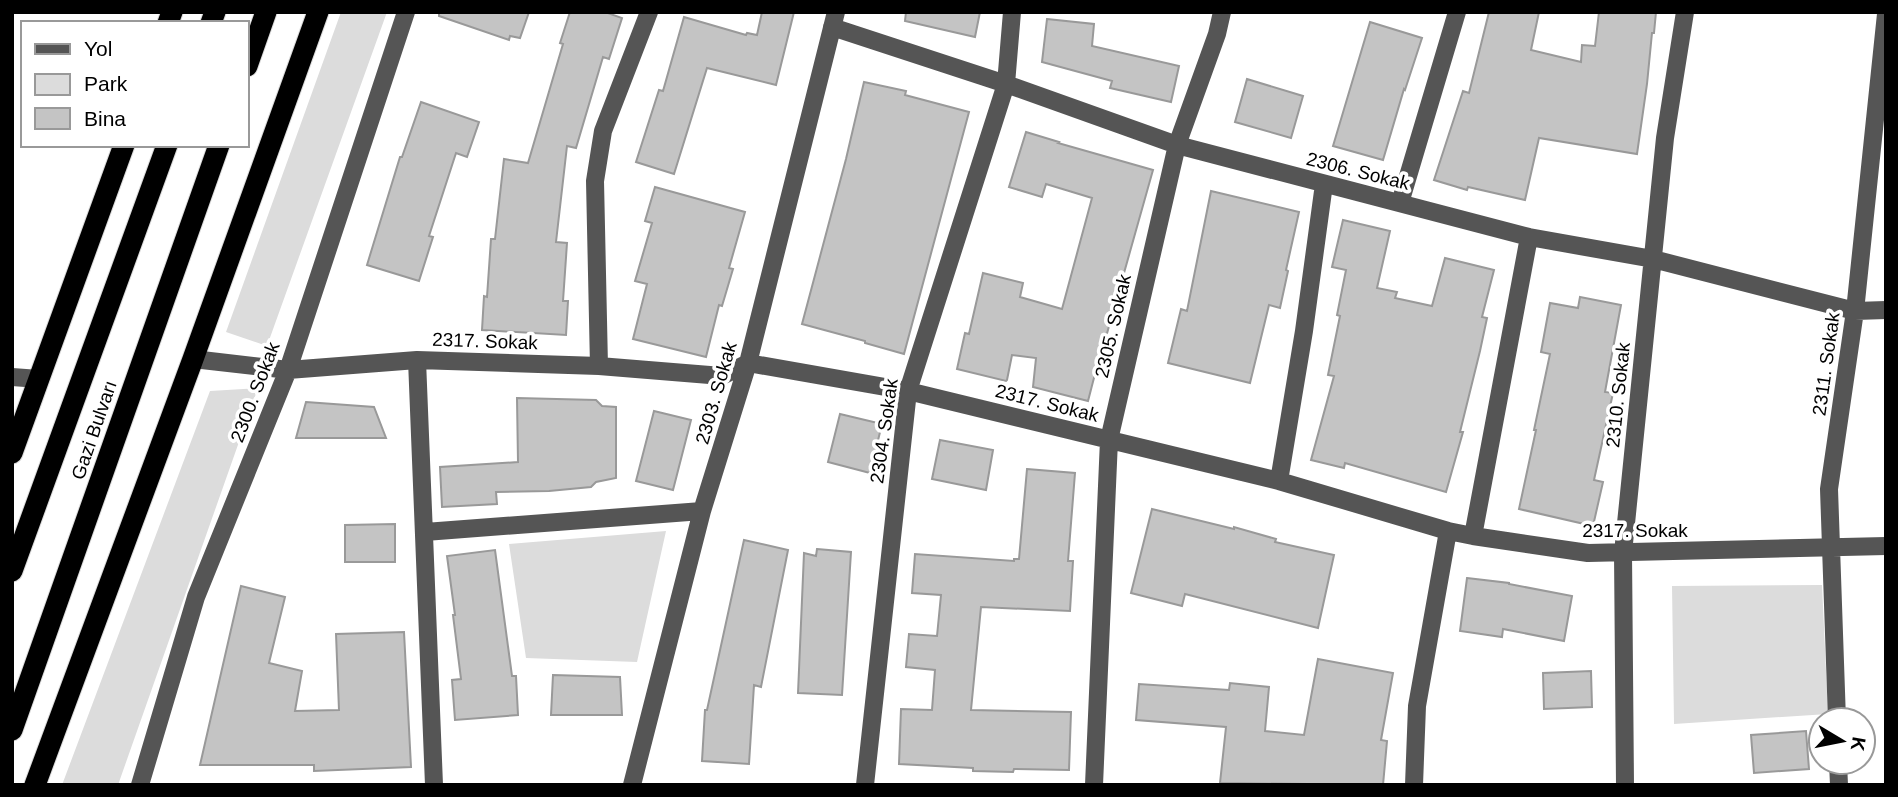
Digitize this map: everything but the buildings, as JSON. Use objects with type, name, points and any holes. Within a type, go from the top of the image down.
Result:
[{"type":"highway","points":[[248,63],[266,12]]},
{"type":"highway","points":[[35,785],[318,12]]},
{"type":"highway","points":[[12,453],[123,147]]},
{"type":"highway","name":"Gazi Bulvarı","points":[[12,571],[166,147]]},
{"type":"highway","name":"Gazi Bulvarı","points":[[12,730],[218,147]]},
{"type":"street","name":"2300. Sokak","points":[[140,785],[196,597],[288,370],[406,12]]},
{"type":"street","points":[[598,366],[595,181],[603,131],[649,12]]},
{"type":"street","name":"2304. Sokak","points":[[865,785],[908,391],[1006,84],[1012,12]]},
{"type":"street","name":"2305. Sokak","points":[[1094,785],[1109,440],[1177,145],[1223,12]]},
{"type":"street","points":[[1400,203],[1457,12]]},
{"type":"street","name":"2310. Sokak","points":[[1625,785],[1623,553],[1665,138],[1685,12]]},
{"type":"street","name":"2311. Sokak","points":[[1836,706],[1829,489],[1855,311],[1886,14]]},
{"type":"street","name":"2306. Sokak","points":[[834,20],[1177,145],[1529,237],[1653,259],[1855,311],[1886,310]]},
{"type":"street","name":"2303. Sokak","points":[[632,785],[702,511],[748,363],[834,20]]},
{"type":"street","points":[[1279,481],[1304,331],[1324,184]]},
{"type":"street","points":[[1473,536],[1529,237]]},
{"type":"street","name":"2317. Sokak","points":[[192,359],[288,370],[417,360],[598,366],[722,376],[748,363],[908,391],[1279,481],[1473,536],[1588,553],[1886,546]]},
{"type":"street","points":[[417,360],[434,785]]},
{"type":"street","points":[[12,377],[39,379]]},
{"type":"street","points":[[425,532],[702,511]]},
{"type":"street","points":[[1414,785],[1417,706],[1448,531]]},
{"type":"green space","points":[[341,12],[387,12],[267,346],[226,332]]},
{"type":"green space","points":[[258,388],[118,785],[62,785],[210,391]]},
{"type":"green space","points":[[666,531],[637,662],[526,658],[509,544]]},
{"type":"green space","points":[[1822,585],[1828,706],[1807,706],[1807,715],[1674,724],[1672,586]]}]
